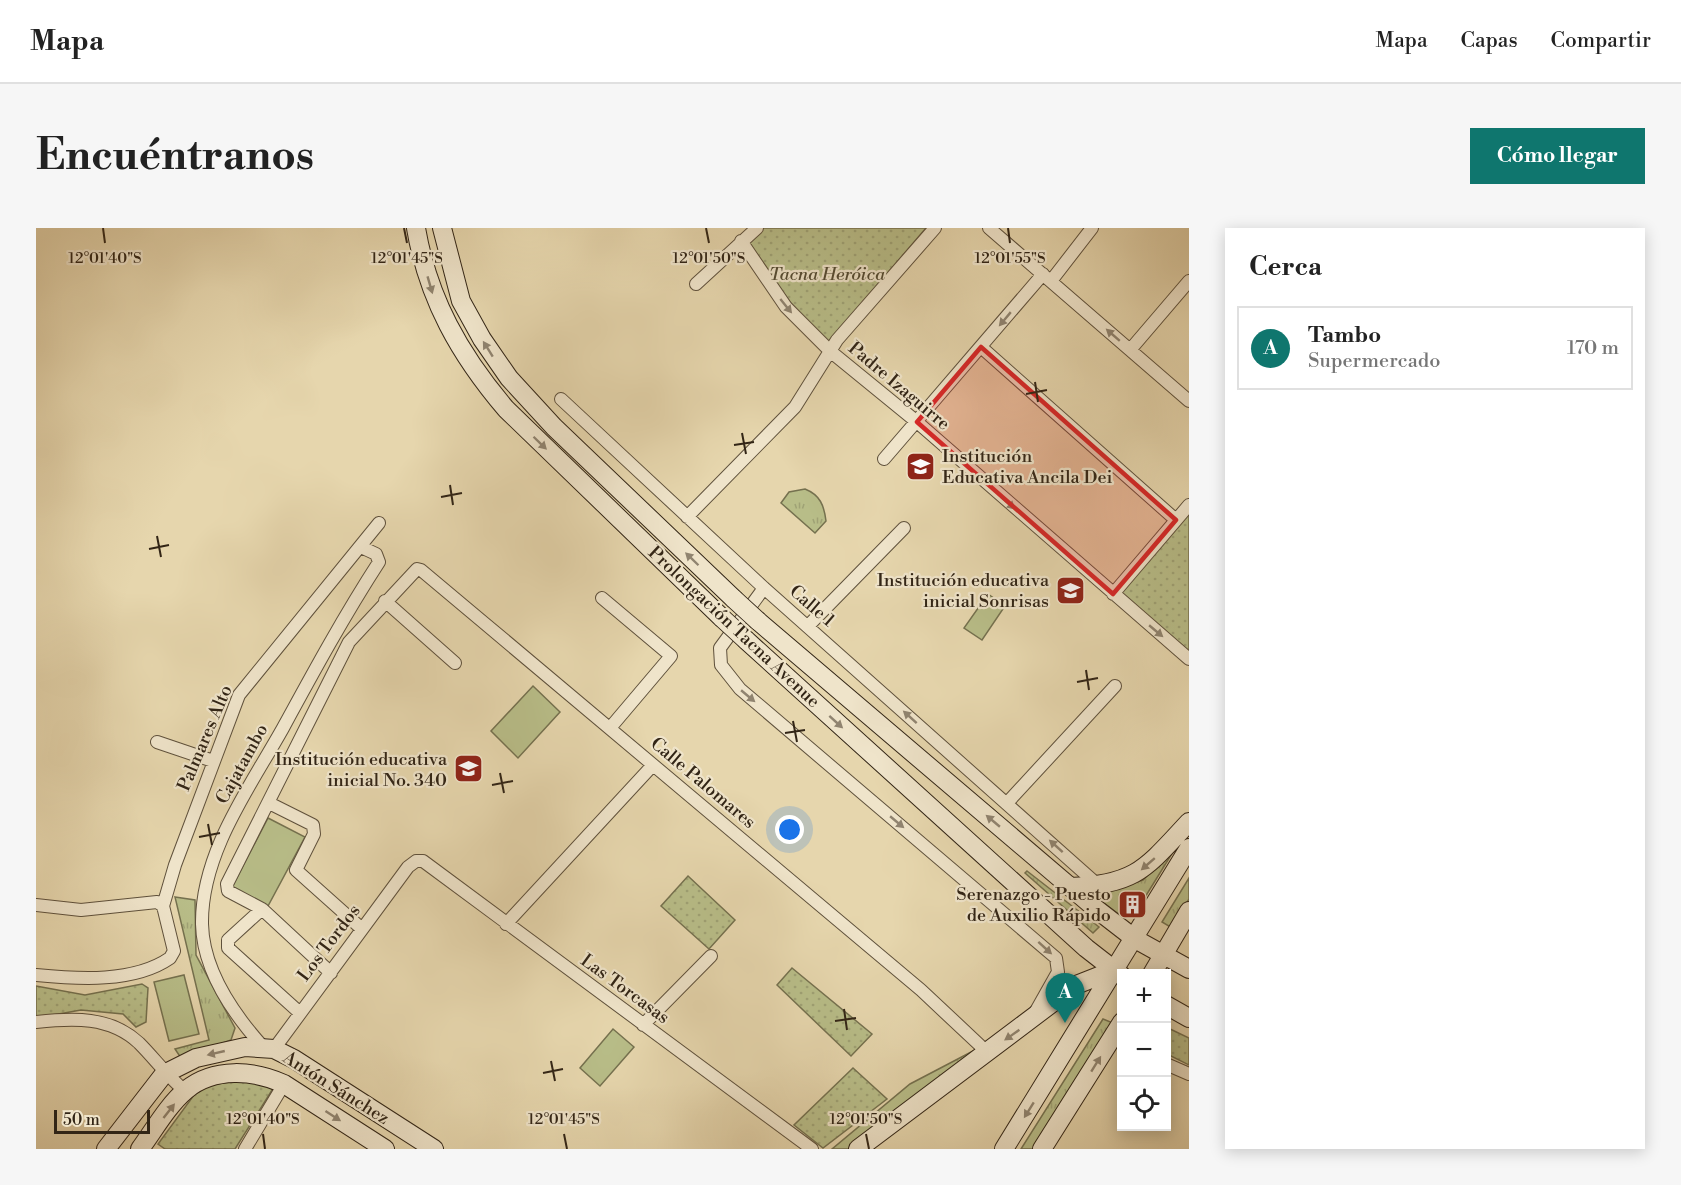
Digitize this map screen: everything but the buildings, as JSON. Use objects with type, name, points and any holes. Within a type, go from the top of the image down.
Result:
[{"type":"main road","name":"Prolongación Tacna Avenue","points":[[416,228],[435,300],[459,348],[506,409],[722,618],[1117,972]]},
{"type":"main road","name":"Prolongación Tacna Avenue","points":[[442,228],[461,301],[509,378],[554,427],[758,621],[1070,887],[1135,939],[1189,969]]},
{"type":"main road","points":[[1070,887],[1099,886],[1128,878],[1141,871],[1189,822]]},
{"type":"main road","points":[[1120,969],[1135,939],[1189,848]]},
{"type":"main road","points":[[1155,969],[1189,911]]},
{"type":"main road","points":[[858,1149],[1076,985],[1117,973]]},
{"type":"main road","points":[[1004,1149],[1117,975]]},
{"type":"main road","points":[[1171,1007],[1189,1018]]},
{"type":"main road","points":[[1042,1149],[1116,1042],[1122,1023]]},
{"type":"main road","name":"Antón Sánchez","points":[[164,1074],[196,1058],[215,1052],[245,1047],[269,1049],[294,1059],[434,1149]]},
{"type":"main road","name":"Antón Sánchez","points":[[185,1091],[200,1080],[236,1073],[267,1076],[284,1084],[385,1149]]},
{"type":"main road","points":[[106,1149],[164,1074]]},
{"type":"main road","points":[[140,1149],[185,1091]]},
{"type":"street","points":[[696,284],[757,228]]},
{"type":"street","points":[[687,517],[795,407],[837,339],[935,228]]},
{"type":"street","points":[[989,228],[1189,401]]},
{"type":"street","points":[[884,459],[981,347],[1092,228]]},
{"type":"street","name":"Padre Izaguirre","points":[[741,242],[786,308],[830,351],[917,422],[1189,659]]},
{"type":"street","points":[[1130,350],[1189,281]]},
{"type":"street","points":[[981,347],[1176,520]]},
{"type":"street","points":[[561,399],[764,588]]},
{"type":"street","points":[[1113,594],[1189,505]]},
{"type":"street","name":"Palmares Alto","points":[[163,906],[175,865],[239,695],[361,548],[379,523]]},
{"type":"street","points":[[808,626],[904,528]]},
{"type":"street","name":"Cajatambo","points":[[269,1049],[244,1027],[207,959],[202,924],[206,883],[232,819],[334,632],[379,562],[376,554],[361,548]]},
{"type":"street","name":"Calle Palomares","points":[[385,601],[413,571],[421,570],[934,1001],[987,1052]]},
{"type":"street","name":"Calle 1","points":[[1033,1018],[1055,982],[1058,972],[1056,958],[740,689],[721,665],[720,648],[764,588],[1099,886]]},
{"type":"street","points":[[602,598],[671,656],[610,728]]},
{"type":"street","points":[[331,973],[262,909],[227,888],[349,642],[385,601],[454,663]]},
{"type":"street","points":[[1007,803],[1115,686]]},
{"type":"street","points":[[157,742],[213,761]]},
{"type":"street","points":[[506,924],[652,765]]},
{"type":"street","points":[[269,803],[313,825],[314,834],[296,870],[362,929]]},
{"type":"street","name":"Los Tordos","points":[[269,1049],[331,973],[408,867],[416,861]]},
{"type":"street","name":"Las Torcasas","points":[[416,861],[423,861],[812,1149]]},
{"type":"street","points":[[36,905],[81,910],[157,902],[163,906],[174,951],[165,961],[128,973],[101,977],[36,975]]},
{"type":"street","points":[[262,909],[228,940],[228,948],[300,1012]]},
{"type":"street","points":[[643,1025],[711,956]]},
{"type":"street","points":[[36,1022],[88,1020],[114,1026],[138,1042],[164,1074],[185,1091]]},
{"type":"street","points":[[1171,1066],[1189,1074]]},
{"type":"street","points":[[245,1149],[284,1084]]},
{"type":"highlighted area","points":[[981,347],[1176,520],[1113,594],[917,422]]},
{"type":"green space","name":"Tacna Heróica","points":[[763,228],[926,228],[828,343],[790,302],[746,242]]},
{"type":"green space","points":[[805,489],[818,498],[824,510],[826,521],[815,533],[781,503],[789,492]]},
{"type":"green space","points":[[1189,512],[1189,651],[1120,593]]},
{"type":"green space","points":[[988,594],[1005,606],[982,640],[964,628]]},
{"type":"green space","points":[[533,686],[560,712],[518,758],[491,731]]},
{"type":"green space","points":[[268,818],[305,837],[268,906],[232,887]]},
{"type":"green space","points":[[1176,847],[1134,915],[1120,915],[1093,895],[1143,880]]},
{"type":"green space","points":[[1027,871],[1099,927],[1093,933],[1025,873]]},
{"type":"green space","points":[[688,876],[735,920],[709,949],[661,906]]},
{"type":"green space","points":[[1189,878],[1189,899],[1172,928],[1162,922]]},
{"type":"green space","points":[[175,897],[195,900],[196,955],[235,1028],[231,1040],[181,1058],[175,1049],[209,1040]]},
{"type":"green space","points":[[792,968],[872,1034],[851,1056],[777,985]]},
{"type":"green space","points":[[184,975],[199,1034],[169,1041],[154,982]]},
{"type":"green space","points":[[142,984],[148,988],[146,1022],[136,1027],[123,1014],[81,1010],[36,1018],[36,986],[85,995]]},
{"type":"green space","points":[[1103,1019],[1113,1023],[1033,1149],[1021,1149]]},
{"type":"green space","points":[[613,1029],[634,1047],[600,1086],[580,1068]]},
{"type":"green space","points":[[1171,1029],[1189,1038],[1189,1065],[1171,1056]]},
{"type":"green space","points":[[973,1051],[976,1055],[850,1149],[832,1149],[910,1084]]},
{"type":"green space","points":[[853,1068],[887,1099],[823,1148],[794,1125]]},
{"type":"green space","points":[[245,1080],[274,1087],[235,1149],[165,1149],[158,1144],[194,1095],[209,1085]]},
{"type":"place","name":"Institución Educativa Ancila Dei","points":[[921,466]]},
{"type":"place","name":"Institución educativa inicial Sonrisas","points":[[1070,590]]},
{"type":"place","name":"Institución educativa inicial No. 340","points":[[468,769]]},
{"type":"place","name":"Serenazgo - Puesto de Auxilio Rápido","points":[[1132,904]]},
{"type":"place","name":"Tambo","points":[[1065,1023]]}]
